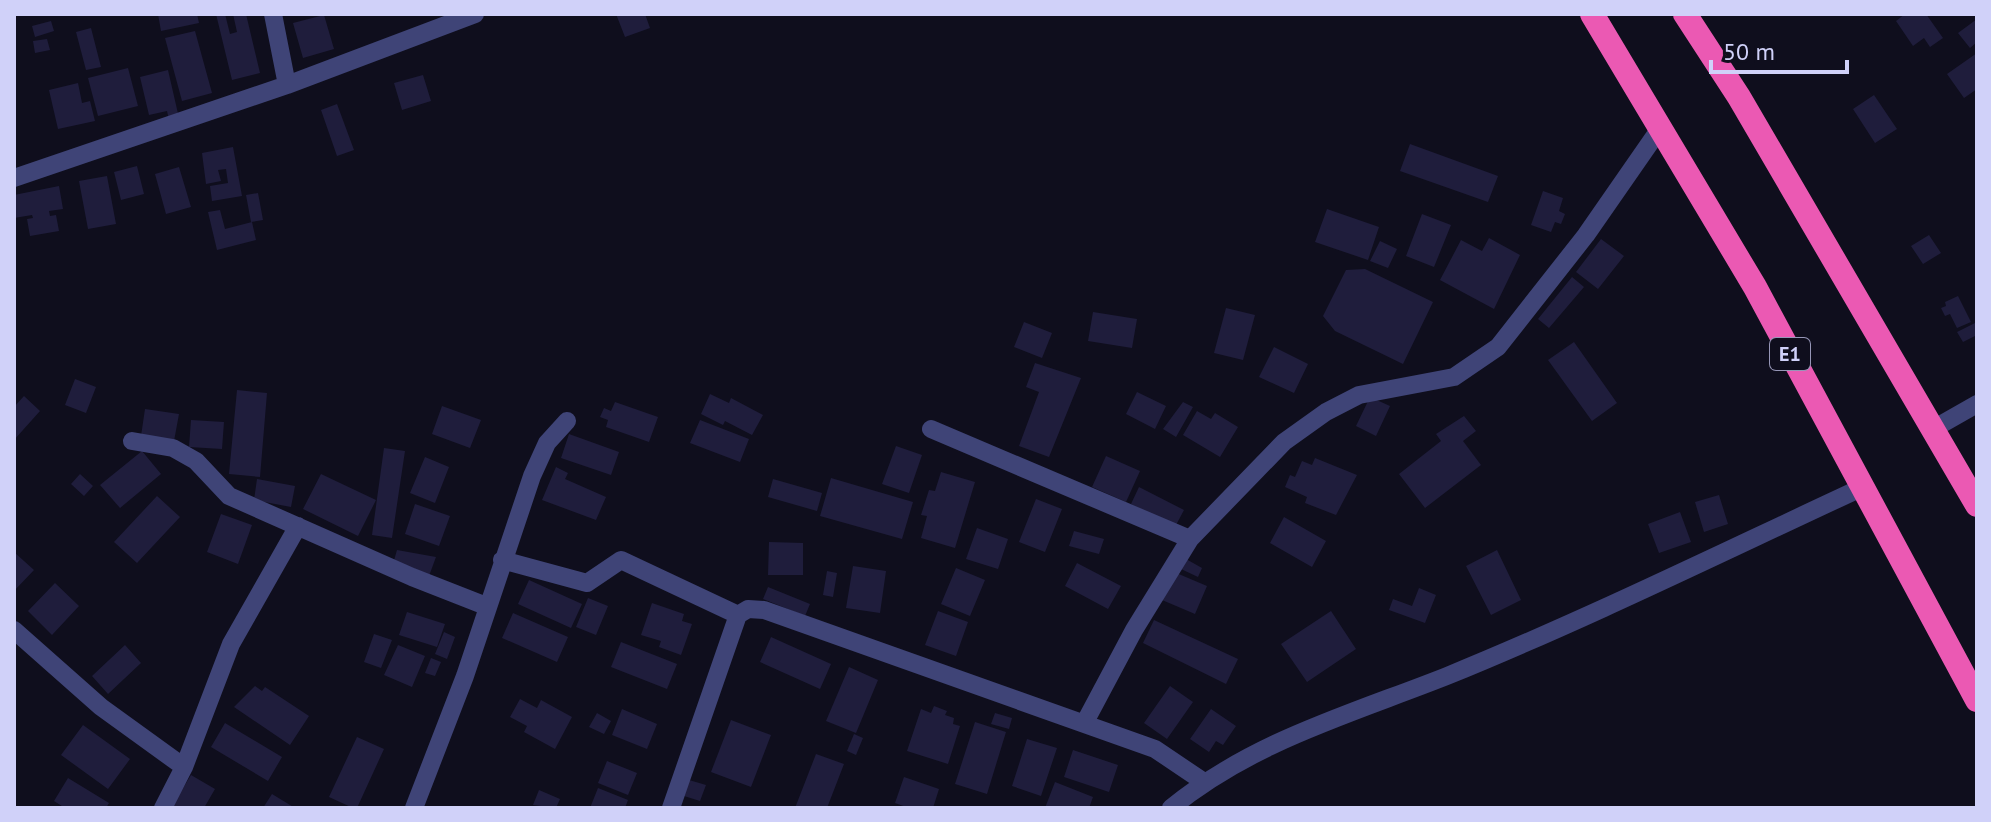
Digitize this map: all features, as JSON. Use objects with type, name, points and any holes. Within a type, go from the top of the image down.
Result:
[{"type":"highway","name":"E1","points":[[1592,14],[1755,287],[1977,700]]},
{"type":"highway","points":[[1685,14],[1739,97],[1977,505]]},
{"type":"street","points":[[273,14],[287,85]]},
{"type":"street","points":[[14,178],[287,85],[475,14]]},
{"type":"street","points":[[1085,722],[1134,630],[1190,539],[1284,442],[1326,412],[1359,395],[1454,377],[1498,347],[1586,235],[1661,127]]},
{"type":"street","points":[[1933,429],[1977,404]]},
{"type":"street","points":[[414,808],[465,676],[502,560],[547,443],[567,421]]},
{"type":"street","points":[[931,429],[1190,539]]},
{"type":"street","points":[[132,441],[173,448],[196,461],[229,496],[486,606]]},
{"type":"street","points":[[1171,808],[1204,782],[1270,743],[1447,676],[1554,630],[1861,488]]},
{"type":"street","points":[[163,808],[184,767],[231,644],[298,526]]},
{"type":"street","points":[[502,560],[587,583],[621,560],[738,615]]},
{"type":"street","points":[[677,806],[738,615],[748,609],[764,610],[1085,722],[1155,749],[1204,782]]},
{"type":"street","points":[[14,630],[101,707],[184,767]]},
{"type":"building","points":[[158,14],[197,14],[199,23],[161,31]]},
{"type":"building","points":[[216,14],[225,14],[230,34],[237,32],[233,14],[246,14],[260,73],[232,80]]},
{"type":"building","points":[[616,14],[645,14],[650,28],[625,37]]},
{"type":"building","points":[[1905,14],[1926,14],[1943,38],[1930,47],[1924,38],[1913,46],[1896,21]]},
{"type":"building","points":[[324,15],[334,49],[303,58],[293,23]]},
{"type":"building","points":[[1977,19],[1977,42],[1970,48],[1958,33]]},
{"type":"building","points":[[51,21],[54,31],[35,37],[32,26]]},
{"type":"building","points":[[91,28],[101,67],[86,70],[76,32]]},
{"type":"building","points":[[195,31],[212,93],[182,101],[165,38]]},
{"type":"building","points":[[47,39],[50,50],[35,53],[33,41]]},
{"type":"building","points":[[1977,53],[1977,89],[1964,98],[1947,74]]},
{"type":"building","points":[[128,68],[138,106],[98,116],[88,78]]},
{"type":"building","points":[[168,70],[179,118],[169,120],[167,111],[149,115],[140,77]]},
{"type":"building","points":[[423,75],[431,101],[402,110],[394,83]]},
{"type":"building","points":[[78,83],[82,103],[90,101],[95,121],[58,129],[49,90]]},
{"type":"building","points":[[1874,95],[1897,129],[1875,143],[1853,109]]},
{"type":"building","points":[[337,104],[354,150],[337,156],[321,110]]},
{"type":"building","points":[[1410,144],[1498,176],[1488,202],[1400,171]]},
{"type":"building","points":[[233,147],[242,196],[212,201],[210,186],[228,183],[226,169],[218,170],[221,181],[206,184],[202,153]]},
{"type":"building","points":[[137,166],[144,194],[121,200],[114,172]]},
{"type":"building","points":[[179,167],[191,207],[166,214],[155,174]]},
{"type":"building","points":[[107,176],[116,224],[88,229],[79,181]]},
{"type":"building","points":[[59,186],[63,209],[49,211],[50,216],[56,215],[59,231],[30,236],[27,219],[33,218],[32,215],[14,218],[14,195]]},
{"type":"building","points":[[1543,191],[1563,198],[1559,211],[1565,214],[1561,224],[1555,222],[1551,232],[1531,225]]},
{"type":"building","points":[[258,193],[263,220],[251,222],[246,195]]},
{"type":"building","points":[[1327,209],[1379,227],[1368,260],[1315,242]]},
{"type":"building","points":[[220,210],[225,229],[252,222],[256,240],[217,250],[208,212]]},
{"type":"building","points":[[1422,214],[1451,225],[1434,267],[1406,256]]},
{"type":"building","points":[[1929,235],[1941,253],[1923,264],[1911,246]]},
{"type":"building","points":[[1489,238],[1520,255],[1494,309],[1440,280],[1461,240],[1482,251]]},
{"type":"building","points":[[1601,239],[1624,256],[1598,289],[1576,272]]},
{"type":"building","points":[[1380,241],[1397,249],[1388,268],[1370,261]]},
{"type":"building","points":[[1365,269],[1433,302],[1403,364],[1335,331],[1323,316],[1346,270]]},
{"type":"building","points":[[1572,277],[1584,287],[1549,328],[1538,319]]},
{"type":"building","points":[[1958,296],[1971,322],[1957,328],[1950,314],[1945,316],[1941,308],[1946,306],[1945,302]]},
{"type":"building","points":[[1226,308],[1255,315],[1243,360],[1214,353]]},
{"type":"building","points":[[1093,312],[1137,319],[1132,348],[1088,341]]},
{"type":"building","points":[[1024,322],[1052,333],[1042,358],[1014,347]]},
{"type":"building","points":[[1977,322],[1977,335],[1963,342],[1957,332]]},
{"type":"building","points":[[1574,342],[1617,403],[1592,421],[1548,360]]},
{"type":"building","points":[[1274,347],[1308,364],[1294,393],[1259,377]]},
{"type":"building","points":[[1035,363],[1081,378],[1049,457],[1019,446],[1039,392],[1026,387]]},
{"type":"building","points":[[75,379],[96,387],[86,413],[65,405]]},
{"type":"building","points":[[237,390],[267,393],[260,477],[229,474]]},
{"type":"building","points":[[1137,392],[1166,406],[1155,429],[1126,414]]},
{"type":"building","points":[[710,394],[729,403],[731,398],[763,415],[752,435],[725,421],[723,425],[701,414]]},
{"type":"building","points":[[24,396],[40,411],[14,440],[14,407]]},
{"type":"building","points":[[1370,397],[1390,406],[1376,436],[1356,426]]},
{"type":"building","points":[[615,402],[658,417],[649,442],[606,427],[608,420],[600,417],[604,408],[611,411]]},
{"type":"building","points":[[1183,402],[1193,407],[1176,437],[1163,429]]},
{"type":"building","points":[[442,406],[481,420],[470,448],[432,434]]},
{"type":"building","points":[[145,409],[179,414],[174,441],[141,436]]},
{"type":"building","points":[[1197,411],[1211,419],[1215,413],[1238,427],[1220,457],[1183,435]]},
{"type":"building","points":[[1464,416],[1476,431],[1463,441],[1481,465],[1425,508],[1399,474],[1441,441],[1436,434]]},
{"type":"building","points":[[191,420],[224,422],[222,449],[189,447]]},
{"type":"building","points":[[700,420],[749,439],[740,462],[690,443]]},
{"type":"building","points":[[569,434],[619,452],[611,475],[561,458]]},
{"type":"building","points":[[896,446],[922,455],[909,493],[882,484]]},
{"type":"building","points":[[384,448],[405,451],[392,538],[372,535]]},
{"type":"building","points":[[142,451],[161,474],[120,508],[100,485]]},
{"type":"building","points":[[1106,456],[1140,471],[1126,502],[1092,487]]},
{"type":"building","points":[[425,457],[449,467],[435,503],[410,493]]},
{"type":"building","points":[[1315,458],[1357,475],[1336,515],[1305,503],[1307,497],[1285,487],[1290,475],[1295,477],[1302,461],[1312,465]]},
{"type":"building","points":[[556,467],[568,473],[565,479],[606,497],[596,520],[542,500]]},
{"type":"building","points":[[941,472],[975,482],[955,548],[921,538],[927,516],[921,515],[929,490],[935,491]]},
{"type":"building","points":[[80,474],[93,486],[84,496],[71,484]]},
{"type":"building","points":[[321,474],[376,500],[358,536],[303,509]]},
{"type":"building","points":[[831,478],[913,502],[902,539],[820,516]]},
{"type":"building","points":[[257,479],[295,486],[291,507],[254,500]]},
{"type":"building","points":[[773,479],[822,493],[817,511],[768,497]]},
{"type":"building","points":[[1139,487],[1184,510],[1175,527],[1131,504]]},
{"type":"building","points":[[1719,495],[1728,524],[1704,532],[1695,502]]},
{"type":"building","points":[[157,496],[180,517],[137,563],[114,542]]},
{"type":"building","points":[[1036,499],[1062,509],[1045,552],[1019,542]]},
{"type":"building","points":[[415,504],[450,516],[439,546],[405,534]]},
{"type":"building","points":[[1680,512],[1691,542],[1659,553],[1648,524]]},
{"type":"building","points":[[221,514],[252,525],[238,564],[207,552]]},
{"type":"building","points":[[1284,517],[1326,541],[1312,567],[1270,543]]},
{"type":"building","points":[[977,528],[1008,539],[998,569],[966,559]]},
{"type":"building","points":[[1074,531],[1104,539],[1099,554],[1069,546]]},
{"type":"building","points":[[769,542],[803,543],[803,575],[768,575]]},
{"type":"building","points":[[397,550],[436,557],[429,576],[393,564]]},
{"type":"building","points":[[1497,550],[1521,600],[1491,615],[1466,566]]},
{"type":"building","points":[[14,552],[34,570],[14,591]]},
{"type":"building","points":[[1186,559],[1202,568],[1198,577],[1181,569]]},
{"type":"building","points":[[1077,563],[1121,586],[1108,609],[1065,586]]},
{"type":"building","points":[[853,566],[886,571],[880,613],[846,608]]},
{"type":"building","points":[[956,568],[985,580],[970,616],[941,604]]},
{"type":"building","points":[[827,571],[837,573],[833,597],[823,595]]},
{"type":"building","points":[[1174,572],[1207,586],[1195,614],[1162,600]]},
{"type":"building","points":[[529,580],[582,604],[571,628],[518,604]]},
{"type":"building","points":[[55,583],[79,606],[52,635],[28,611]]},
{"type":"building","points":[[768,587],[810,604],[805,616],[763,599]]},
{"type":"building","points":[[1419,588],[1436,595],[1425,623],[1389,610],[1393,599],[1412,606]]},
{"type":"building","points":[[588,598],[608,606],[596,635],[576,627]]},
{"type":"building","points":[[652,603],[684,614],[682,621],[692,624],[681,655],[659,647],[661,641],[641,635]]},
{"type":"building","points":[[938,611],[968,622],[956,656],[925,645]]},
{"type":"building","points":[[1331,611],[1356,649],[1307,682],[1281,644]]},
{"type":"building","points":[[407,612],[445,624],[437,647],[399,635]]},
{"type":"building","points":[[513,613],[568,637],[557,662],[502,638]]},
{"type":"building","points":[[1154,620],[1238,659],[1226,684],[1143,643]]},
{"type":"building","points":[[444,632],[455,637],[447,659],[435,654]]},
{"type":"building","points":[[374,634],[392,640],[381,668],[364,662]]},
{"type":"building","points":[[771,637],[831,664],[820,689],[760,662]]},
{"type":"building","points":[[621,642],[677,664],[667,689],[611,667]]},
{"type":"building","points":[[125,645],[141,663],[108,694],[92,676]]},
{"type":"building","points":[[398,645],[425,656],[412,687],[384,675]]},
{"type":"building","points":[[431,658],[441,662],[435,676],[425,673]]},
{"type":"building","points":[[849,667],[878,680],[856,733],[826,721]]},
{"type":"building","points":[[255,686],[262,691],[265,687],[309,716],[290,745],[234,707]]},
{"type":"building","points":[[1170,686],[1193,702],[1167,739],[1144,723]]},
{"type":"building","points":[[520,699],[537,708],[541,700],[572,717],[555,749],[524,732],[527,726],[510,717]]},
{"type":"building","points":[[934,706],[947,711],[945,715],[954,718],[953,724],[960,726],[948,764],[907,751],[921,709],[931,713]]},
{"type":"building","points":[[622,709],[657,724],[647,749],[612,735]]},
{"type":"building","points":[[1211,709],[1236,726],[1223,745],[1216,741],[1209,752],[1190,739]]},
{"type":"building","points":[[597,713],[611,721],[604,734],[589,727]]},
{"type":"building","points":[[995,713],[1012,718],[1009,729],[991,724]]},
{"type":"building","points":[[731,720],[771,735],[751,787],[711,772]]},
{"type":"building","points":[[975,722],[1006,732],[987,794],[955,784]]},
{"type":"building","points":[[225,723],[282,757],[268,781],[211,747]]},
{"type":"building","points":[[83,725],[130,759],[108,789],[61,755]]},
{"type":"building","points":[[854,734],[863,738],[856,755],[847,751]]},
{"type":"building","points":[[357,737],[384,749],[357,808],[353,808],[329,797]]},
{"type":"building","points":[[1027,739],[1057,748],[1041,796],[1012,786]]},
{"type":"building","points":[[1073,750],[1118,765],[1109,792],[1064,777]]},
{"type":"building","points":[[816,754],[844,764],[827,808],[795,808]]},
{"type":"building","points":[[607,761],[637,773],[628,795],[598,783]]},
{"type":"building","points":[[191,775],[215,789],[204,808],[171,808]]},
{"type":"building","points":[[904,777],[939,789],[933,808],[909,808],[895,803]]},
{"type":"building","points":[[68,778],[109,803],[106,808],[65,808],[54,801]]},
{"type":"building","points":[[689,780],[706,785],[700,801],[684,796]]},
{"type":"building","points":[[1055,782],[1093,797],[1089,808],[1045,808]]},
{"type":"building","points":[[598,788],[628,800],[625,808],[590,808]]},
{"type":"building","points":[[539,790],[560,799],[556,808],[533,805]]},
{"type":"building","points":[[272,794],[295,808],[263,808]]}]
